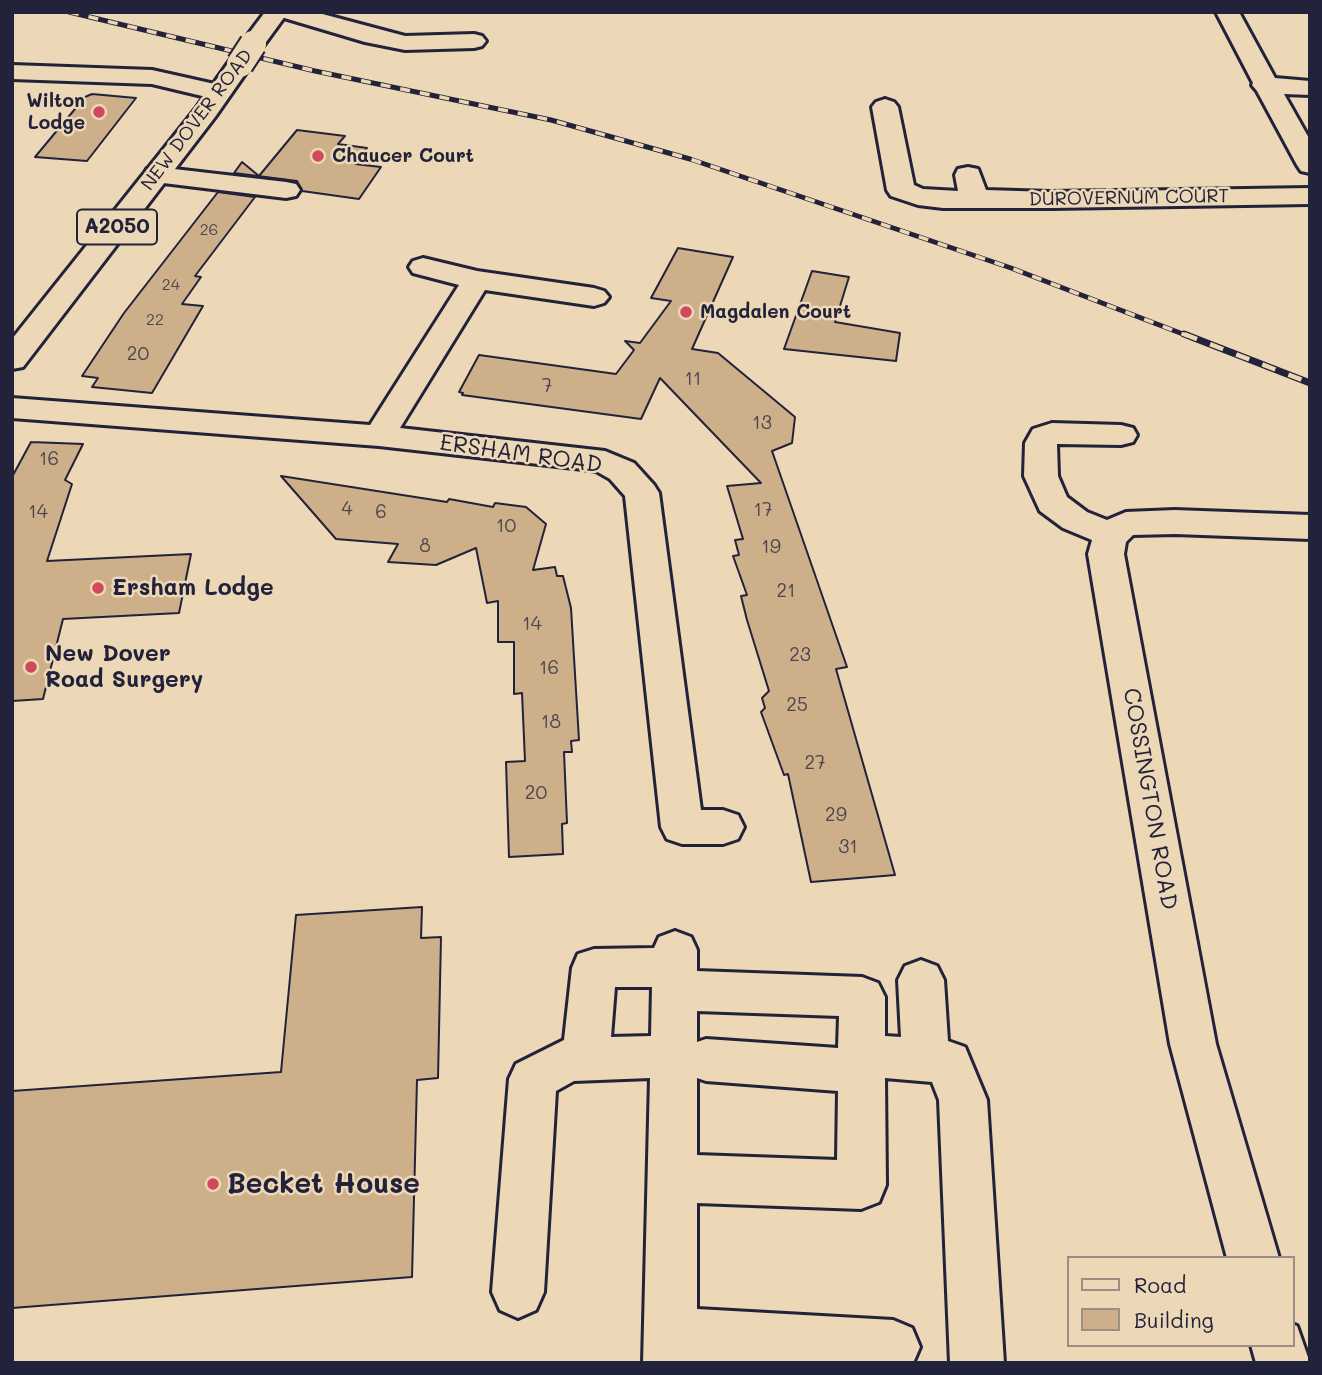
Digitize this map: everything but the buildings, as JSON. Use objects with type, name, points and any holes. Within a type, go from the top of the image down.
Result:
[{"type":"street","name":"NEW DOVER ROAD","points":[[12,360],[158,175],[277,12]]},
{"type":"street","points":[[289,12],[373,37],[405,43],[474,41]]},
{"type":"street","points":[[1227,12],[1264,85],[1310,164]]},
{"type":"street","points":[[12,72],[152,77],[219,92]]},
{"type":"street","points":[[1264,85],[1310,88]]},
{"type":"street","name":"DUROVERNUM COURT","points":[[884,107],[901,190],[918,197],[943,200],[971,186],[1310,197]]},
{"type":"street","points":[[158,175],[285,190]]},
{"type":"street","points":[[423,267],[477,280],[594,298]]},
{"type":"street","points":[[379,436],[477,280]]},
{"type":"street","name":"ERSHAM ROAD","points":[[12,408],[379,436],[583,458],[605,462],[622,471],[642,493],[682,827],[723,827]]},
{"type":"street","points":[[1121,435],[1052,433],[1045,436],[1041,443],[1041,476],[1052,503],[1075,520],[1112,536],[1126,524],[1149,522],[1310,527]]},
{"type":"street","name":"COSSINGTON ROAD","points":[[1112,536],[1106,554],[1107,566],[1150,789],[1193,1044],[1252,1256]]},
{"type":"street","points":[[586,1059],[594,968],[675,969],[862,998],[861,1185],[672,1178]]},
{"type":"street","points":[[675,969],[690,1058],[672,1178],[670,1348],[893,1347]]},
{"type":"street","points":[[921,980],[926,1060]]},
{"type":"street","points":[[518,1292],[533,1079],[568,1060],[690,1058],[862,1063],[926,1060],[947,1062],[963,1100],[977,1363]]},
{"type":"railway","points":[[69,12],[315,71],[551,120],[690,159],[1011,268],[1188,336]]},
{"type":"railway","points":[[1184,334],[1310,383]]},
{"type":"place","name":"Wilton Lodge","points":[[99,112]]},
{"type":"place","name":"Chaucer Court","points":[[318,156]]},
{"type":"place","name":"Magdalen Court","points":[[686,312]]},
{"type":"place","name":"Ersham Lodge","points":[[98,588]]},
{"type":"place","name":"New Dover Road Surgery","points":[[31,667]]},
{"type":"place","name":"Becket House","points":[[213,1184]]}]
